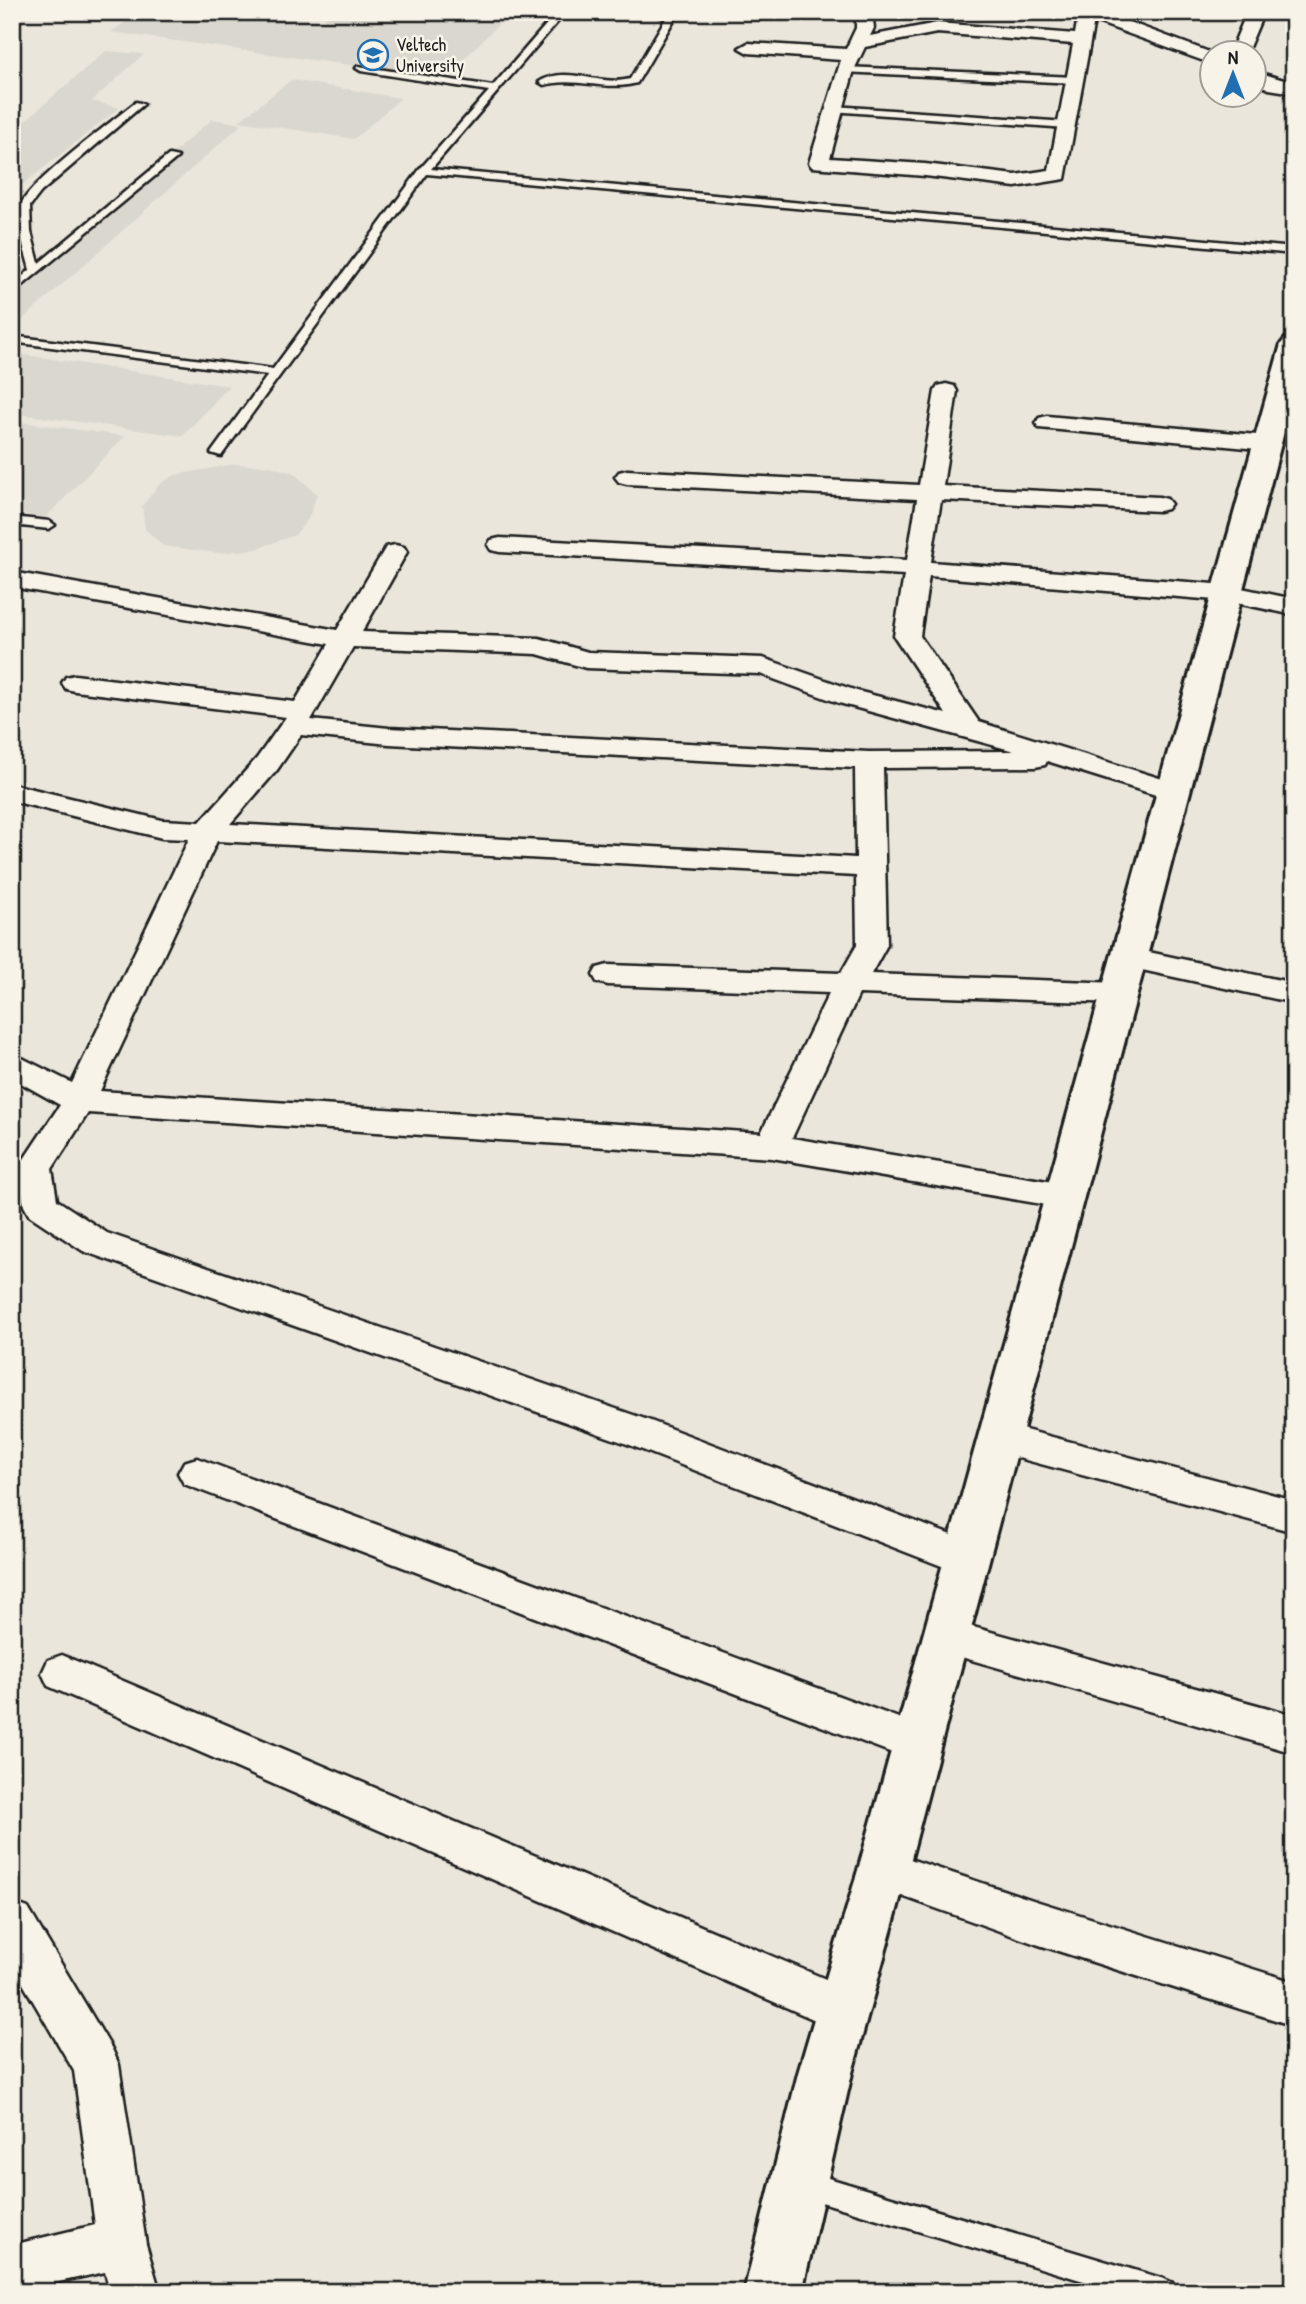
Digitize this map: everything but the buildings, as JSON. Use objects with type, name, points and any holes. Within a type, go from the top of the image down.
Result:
[{"type":"street","points":[[864,12],[865,28],[852,56],[819,163],[926,170],[1015,181],[1058,175],[1086,13],[1198,53]]},
{"type":"street","points":[[1245,38],[1256,12]]},
{"type":"street","points":[[748,48],[852,56],[937,28],[1082,40]]},
{"type":"street","points":[[1268,82],[1294,88]]},
{"type":"street","points":[[773,2292],[802,2183],[825,2073],[845,2010],[1227,593],[1278,434],[1294,344]]},
{"type":"street","points":[[947,391],[907,636],[969,728]]},
{"type":"street","points":[[1047,423],[1278,434]]},
{"type":"street","points":[[627,477],[1159,505]]},
{"type":"street","points":[[500,545],[917,568],[1227,593],[1294,607]]},
{"type":"street","points":[[395,552],[299,718],[267,764],[206,833],[79,1101],[35,1168],[41,1206],[95,1241],[635,1431],[965,1558]]},
{"type":"street","points":[[12,579],[344,639],[539,646],[586,660],[763,666],[848,697],[969,728],[1175,792]]},
{"type":"street","points":[[75,683],[299,718],[389,736],[869,760],[1069,759]]},
{"type":"street","points":[[772,1146],[835,1009],[872,945],[869,760]]},
{"type":"street","points":[[12,792],[162,830],[871,868]]},
{"type":"street","points":[[608,975],[849,985],[1125,976],[1294,993]]},
{"type":"street","points":[[12,1064],[79,1101],[772,1146],[1065,1196]]},
{"type":"street","points":[[998,1438],[1294,1516]]},
{"type":"street","points":[[197,1473],[916,1743]]},
{"type":"street","points":[[944,1636],[1294,1734]]},
{"type":"street","points":[[62,1674],[845,2010]]},
{"type":"street","points":[[883,1870],[995,1911],[1294,2004]]},
{"type":"street","points":[[12,1923],[96,2065],[122,2244],[135,2292]]},
{"type":"street","points":[[26,2265],[122,2244]]},
{"type":"lane","points":[[217,453],[424,171],[562,12]]},
{"type":"lane","points":[[591,12],[612,12]]},
{"type":"lane","points":[[544,82],[558,78],[621,84],[634,81],[671,18],[668,14],[648,12]]},
{"type":"lane","points":[[852,56],[1076,80]]},
{"type":"lane","points":[[361,68],[497,89]]},
{"type":"lane","points":[[36,271],[26,232],[25,206],[37,190],[139,104]]},
{"type":"lane","points":[[834,109],[1067,125]]},
{"type":"lane","points":[[12,291],[173,157]]},
{"type":"lane","points":[[424,171],[1294,251]]},
{"type":"lane","points":[[12,338],[275,373]]},
{"type":"lane","points":[[12,521],[49,525]]},
{"type":"lane","points":[[802,2183],[1164,2292]]},
{"type":"shaded area","name":"Veltech University","points":[[140,12],[257,12],[321,21],[331,12],[510,13],[444,78],[111,32]]},
{"type":"shaded area","points":[[106,51],[144,54],[92,101],[119,108],[12,193],[12,132]]},
{"type":"shaded area","points":[[291,80],[401,98],[354,139],[239,121]]},
{"type":"shaded area","points":[[212,119],[242,124],[12,329],[12,294]]},
{"type":"shaded area","points":[[12,353],[229,386],[183,436],[12,413]]},
{"type":"shaded area","points":[[12,421],[125,436],[45,518],[12,512]]},
{"type":"shaded area","points":[[235,464],[269,466],[294,473],[317,494],[308,519],[295,535],[256,549],[218,553],[163,546],[145,529],[142,506],[160,484],[175,475]]},
{"type":"place","name":"Veltech University","points":[[373,55]]}]
